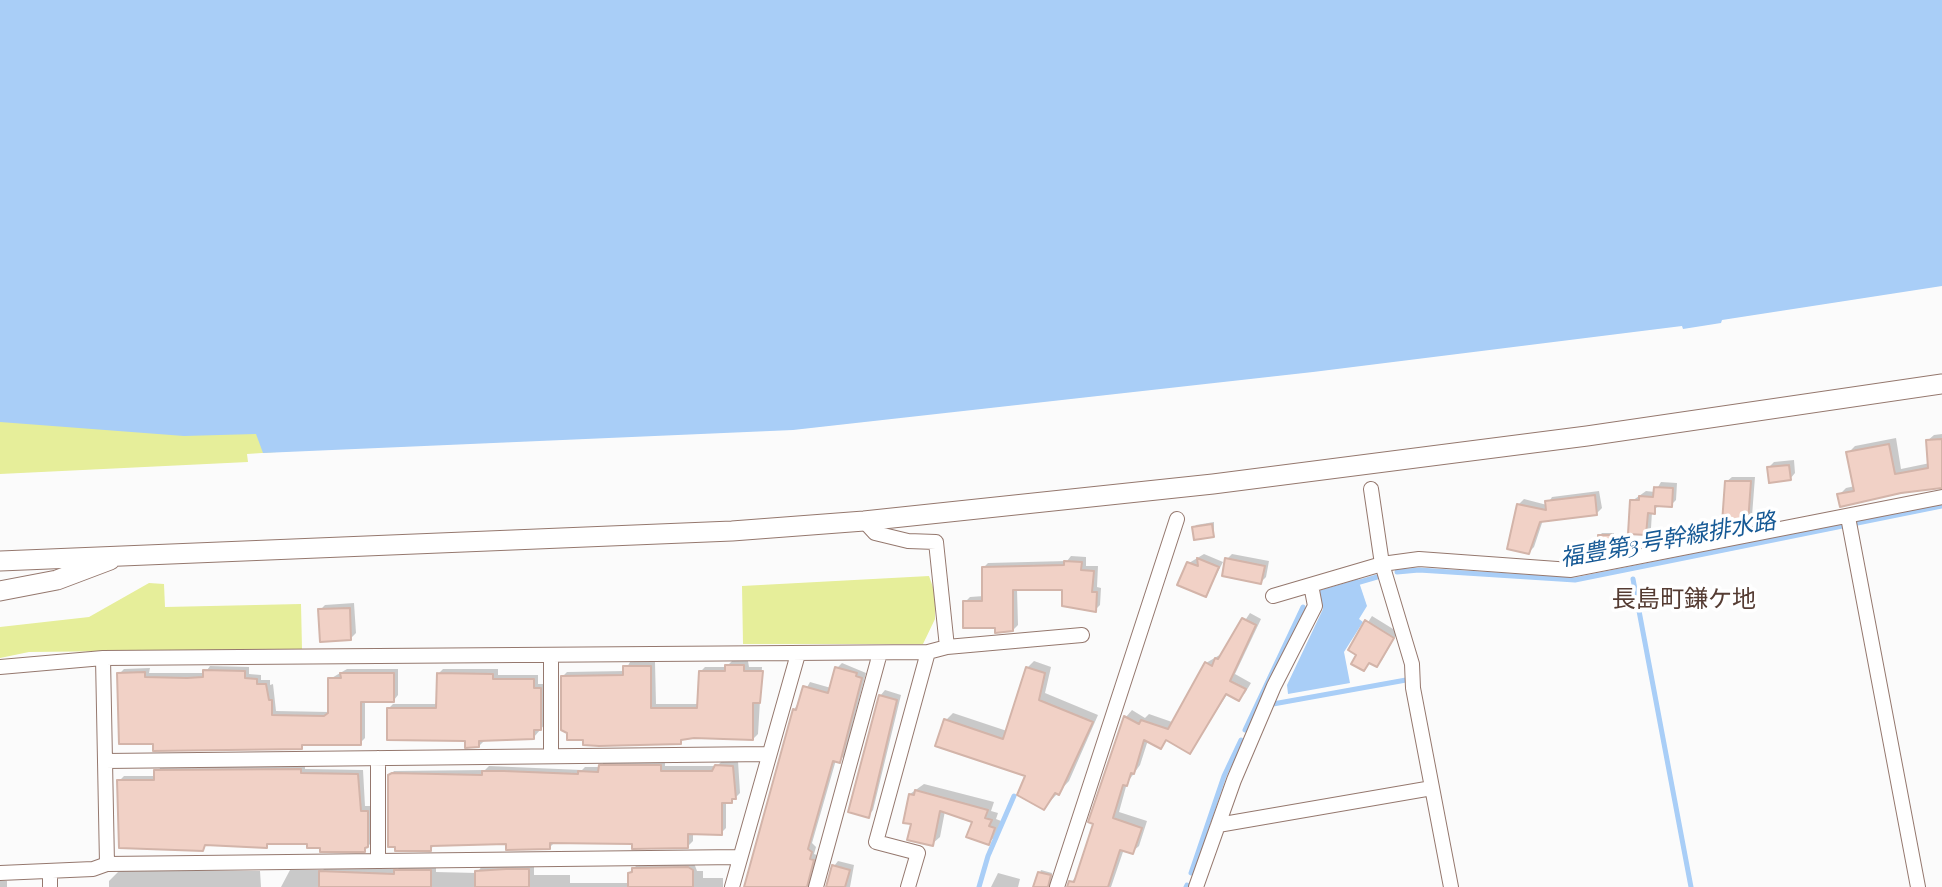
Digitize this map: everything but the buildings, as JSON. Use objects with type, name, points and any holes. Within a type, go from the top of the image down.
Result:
[{"type":"street","points":[[0,561],[719,531],[864,521],[1213,484],[1587,436],[1942,384]]},
{"type":"street","points":[[1371,489],[1382,564],[1412,664],[1413,688],[1451,887]]},
{"type":"street","points":[[1273,596],[1382,564],[1419,559],[1571,570],[1849,523],[1942,497]]},
{"type":"street","points":[[1057,887],[1177,519]]},
{"type":"street","points":[[864,521],[875,533],[908,541],[936,542],[947,647]]},
{"type":"street","points":[[1849,523],[1918,887]]},
{"type":"street","points":[[0,591],[57,580],[123,555]]},
{"type":"street","points":[[1196,887],[1274,686],[1315,606],[1311,585]]},
{"type":"street","points":[[0,667],[103,658],[928,652],[947,647],[1082,635]]},
{"type":"street","points":[[908,887],[918,853],[876,842],[928,652]]},
{"type":"street","points":[[732,887],[798,653]]},
{"type":"street","points":[[816,887],[880,653]]},
{"type":"street","points":[[551,655],[551,756]]},
{"type":"street","points":[[103,658],[107,864]]},
{"type":"street","points":[[105,761],[769,754]]},
{"type":"street","points":[[378,758],[378,861]]},
{"type":"street","points":[[1218,825],[1432,788]]},
{"type":"street","points":[[0,873],[50,880],[107,864],[740,857]]},
{"type":"green space","points":[[257,397],[306,450],[247,454],[248,462],[0,474],[0,417]]},
{"type":"green space","points":[[929,576],[935,593],[935,619],[923,644],[743,644],[742,586]]},
{"type":"green space","points":[[149,583],[164,584],[165,607],[301,604],[302,649],[29,652],[0,658],[0,627],[89,617]]},
{"type":"water","points":[[0,0],[1942,0],[1942,286],[1722,320],[1721,323],[1683,329],[1682,326],[1313,372],[793,430],[263,453],[256,434],[184,436],[0,422]]},
{"type":"water","points":[[1358,579],[1367,606],[1359,619],[1363,622],[1344,652],[1350,683],[1288,694],[1287,685],[1323,609],[1318,591]]},
{"type":"waterway","name":"福豊第3号幹線排水路","points":[[1397,572],[1419,570],[1575,580],[1942,506]]},
{"type":"waterway","points":[[1353,584],[1377,577]]},
{"type":"waterway","points":[[1633,579],[1691,887]]},
{"type":"waterway","points":[[1245,730],[1303,607]]},
{"type":"waterway","points":[[1273,704],[1406,680]]},
{"type":"waterway","points":[[1191,873],[1224,776],[1241,740]]},
{"type":"waterway","points":[[979,887],[988,856],[1014,796]]},
{"type":"district","name":"長島町鎌ケ地","points":[[1684,600]]}]
